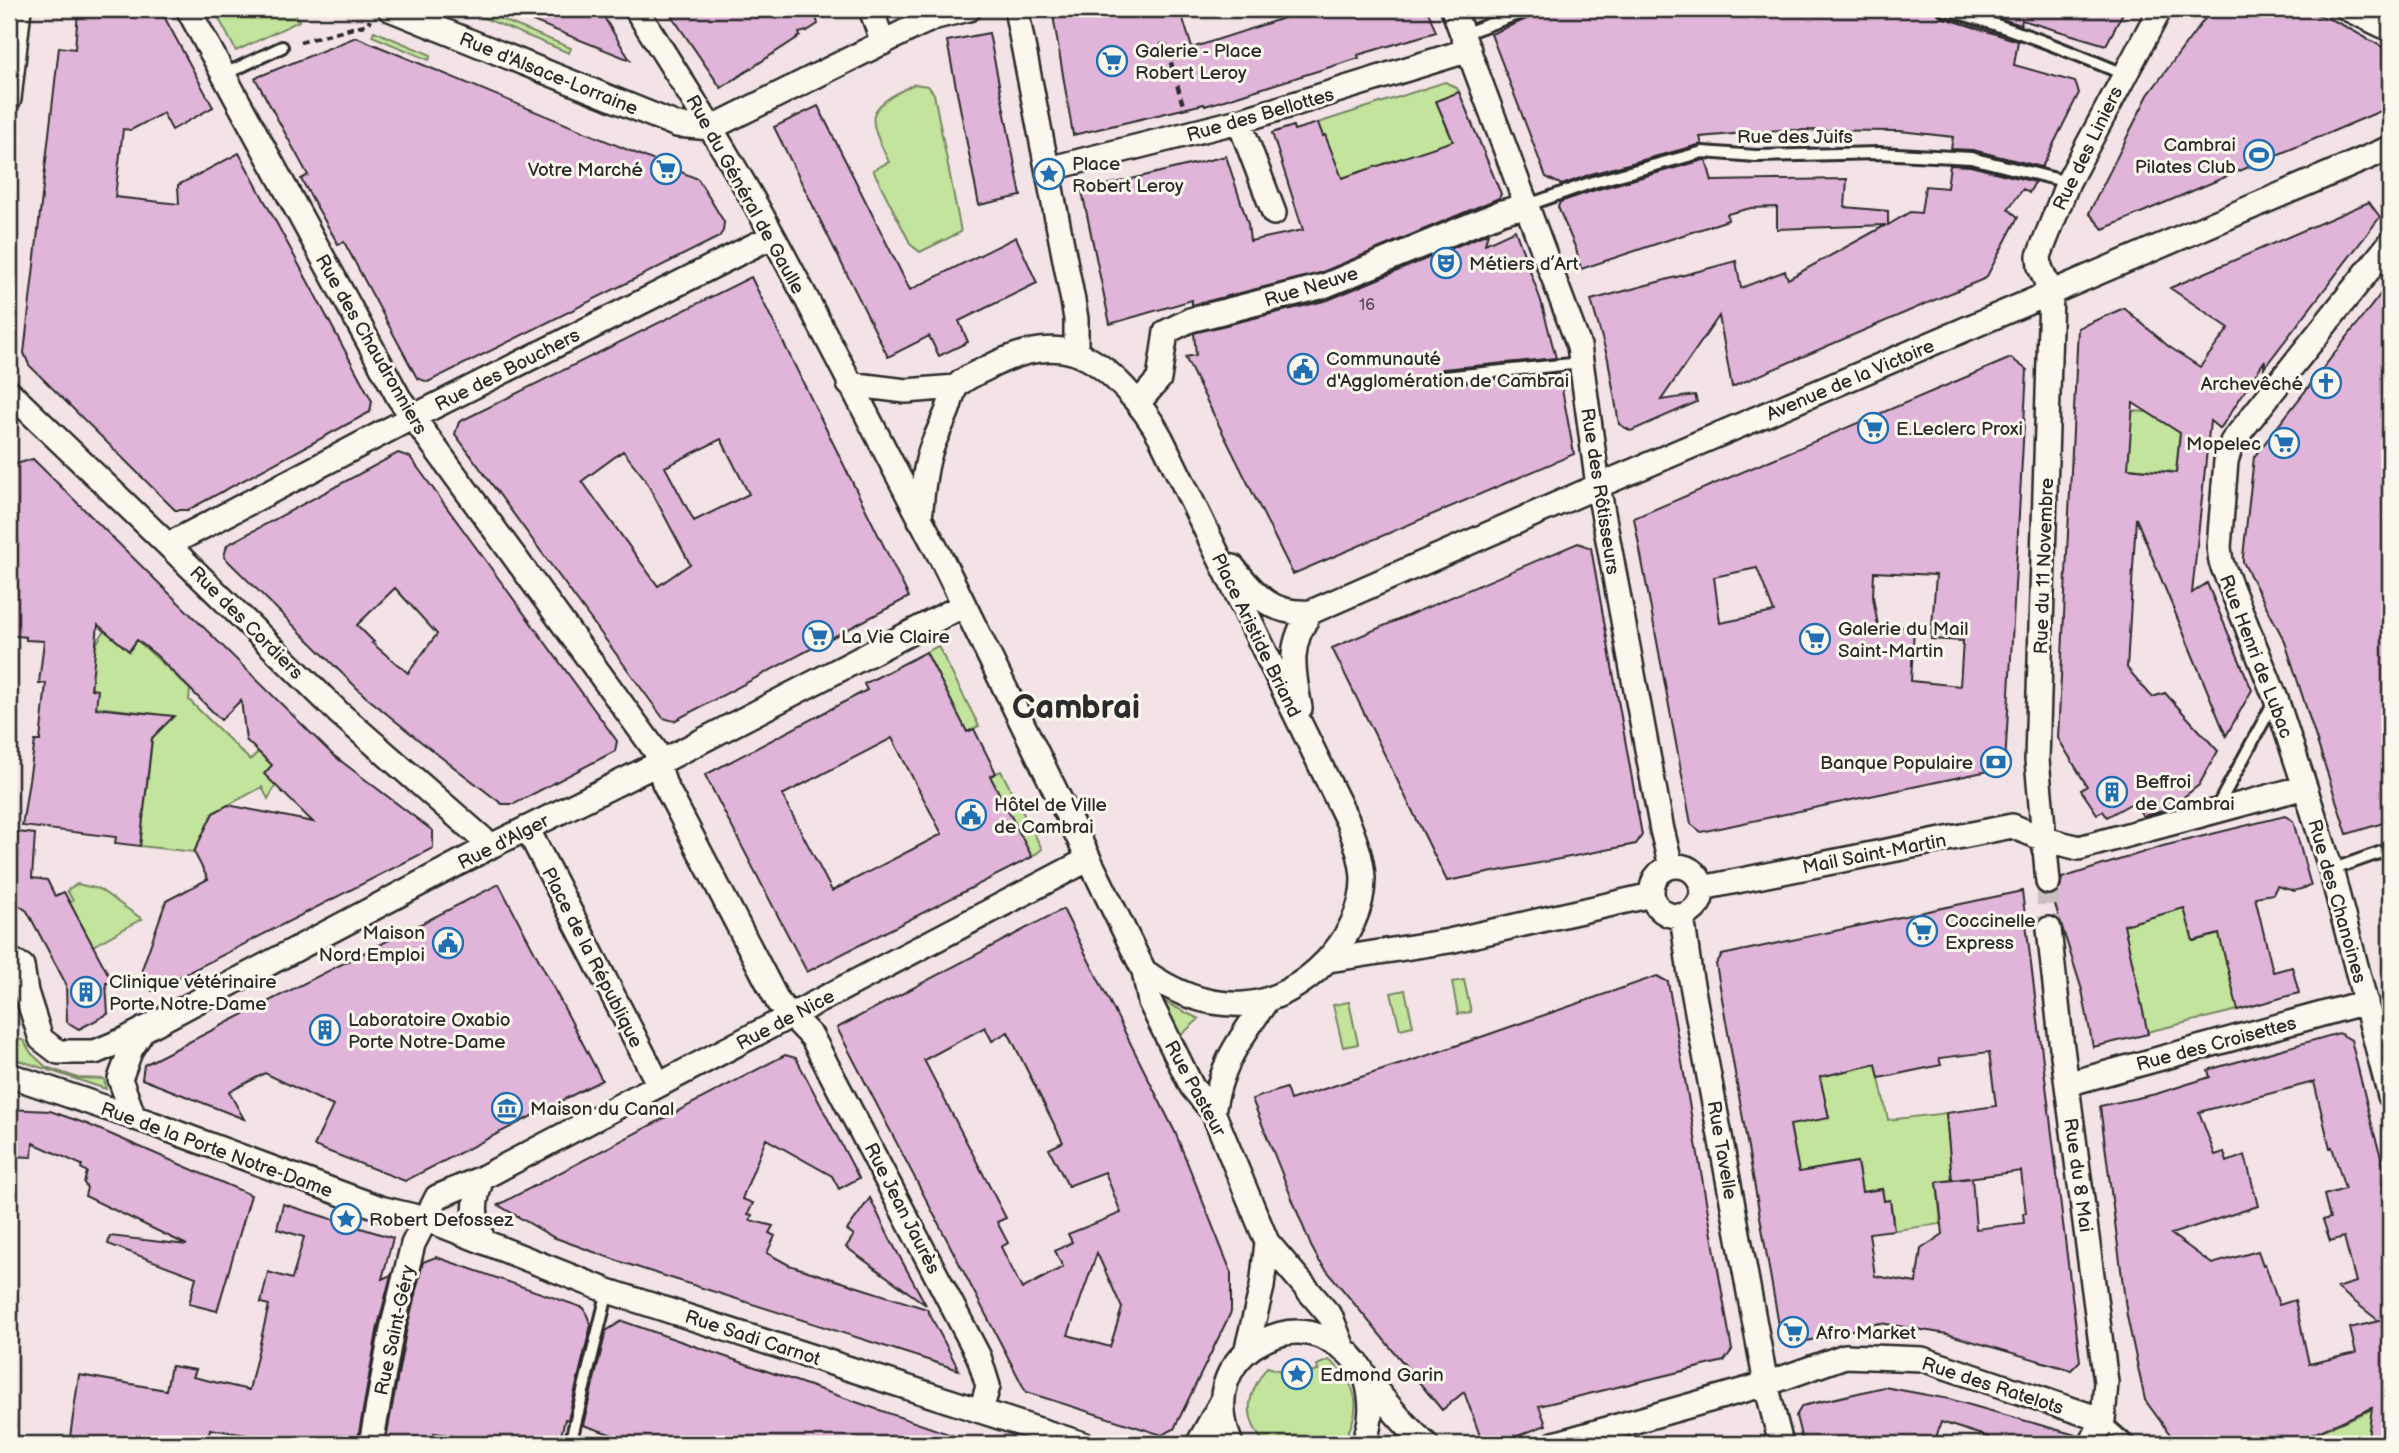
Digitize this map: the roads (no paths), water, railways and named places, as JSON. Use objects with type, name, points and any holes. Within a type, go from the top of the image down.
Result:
[{"type":"street","points":[[9,99],[19,9]]},
{"type":"street","name":"Rue des Chaudronniers","points":[[188,9],[411,418],[655,750],[659,763]]},
{"type":"street","name":"Rue du Général de Gaulle","points":[[636,9],[711,128],[773,236],[849,384]]},
{"type":"street","points":[[871,9],[883,43]]},
{"type":"street","points":[[711,128],[936,18],[969,9]]},
{"type":"street","points":[[1016,9],[1075,310],[1076,353]]},
{"type":"street","name":"Rue des Rôtisseurs","points":[[1453,9],[1579,346],[1598,486],[1671,866]]},
{"type":"street","name":"Rue des Liniers","points":[[2051,293],[2040,267],[2039,256],[2067,182],[2160,9]]},
{"type":"street","points":[[2348,9],[2390,29]]},
{"type":"street","name":"Rue d'Alsace-Lorraine","points":[[381,12],[432,17],[677,125],[711,128]]},
{"type":"street","name":"Rue des Bellottes","points":[[1048,169],[1239,121],[1466,42]]},
{"type":"street","points":[[1239,121],[1274,213]]},
{"type":"street","name":"Avenue de la Victoire","points":[[1311,612],[1598,486],[2390,148]]},
{"type":"street","name":"Rue Neuve","points":[[1139,402],[1159,379],[1166,332],[1190,320],[1324,286],[1502,212],[1528,205]]},
{"type":"street","name":"Rue des Bouchers","points":[[168,544],[773,236]]},
{"type":"street","name":"Rue Henri de Lubac","points":[[2305,788],[2276,699],[2231,591],[2220,557],[2228,451],[2249,420],[2390,243]]},
{"type":"street","name":"Rue du 11 Novembre","points":[[2044,839],[2037,760],[2051,293]]},
{"type":"street","name":"Place Aristide Briand","points":[[1055,349],[1076,353],[1111,376],[1139,402],[1161,438],[1348,822],[1360,853],[1363,880],[1360,902],[1349,931],[1329,960],[1294,986],[1267,1000],[1243,1004],[1213,1003],[1169,989],[1144,971],[964,605],[849,384],[906,391],[956,387],[1004,360],[1037,350],[1055,349]]},
{"type":"street","points":[[920,520],[929,455],[956,387]]},
{"type":"street","name":"Rue des Cordiers","points":[[9,392],[339,712],[491,846]]},
{"type":"street","name":"Place Aristide Briand","points":[[1209,536],[1268,605],[1293,614],[1311,612]]},
{"type":"street","name":"Rue d'Alger","points":[[15,962],[41,1039],[58,1052],[95,1052],[964,605]]},
{"type":"street","name":"Place Aristide Briand","points":[[1305,734],[1293,650],[1301,625],[1311,612]]},
{"type":"street","points":[[659,763],[664,783],[778,1002],[793,1015]]},
{"type":"street","name":"Mail Saint-Martin","points":[[1702,888],[2012,826],[2044,839],[2079,848],[2305,788]]},
{"type":"street","name":"Rue des Chanoines","points":[[2305,788],[2331,870],[2390,1096]]},
{"type":"street","name":"Place de la République","points":[[527,828],[659,1085]]},
{"type":"street","points":[[2044,839],[2048,882]]},
{"type":"street","name":"Rue de Nice","points":[[426,1219],[437,1197],[482,1178],[1088,859]]},
{"type":"street","points":[[1671,866],[1688,868],[1700,880],[1702,888],[1700,902],[1682,916],[1666,914],[1655,903],[1652,895],[1656,876],[1671,866]]},
{"type":"street","points":[[1329,960],[1449,941],[1652,895]]},
{"type":"street","name":"Rue Tavelle","points":[[1682,916],[1692,988],[1766,1384],[1781,1444]]},
{"type":"street","name":"Rue du 8 Mai","points":[[2049,929],[2106,1382],[2104,1420]]},
{"type":"street","points":[[9,938],[15,962]]},
{"type":"street","name":"Rue Pasteur","points":[[1144,971],[1150,1002],[1192,1087],[1213,1112],[1267,1242]]},
{"type":"street","points":[[1213,1112],[1218,1083],[1231,1052],[1267,1000]]},
{"type":"street","name":"Rue des Croisettes","points":[[2067,1084],[2366,1002]]},
{"type":"street","name":"Rue Jean Jaurès","points":[[793,1015],[819,1049],[979,1357],[988,1386],[981,1410]]},
{"type":"street","points":[[134,1118],[120,1079],[131,1049],[144,1029]]},
{"type":"street","name":"Rue de la Porte Notre-Dame","points":[[9,1075],[380,1208],[426,1219]]},
{"type":"street","points":[[482,1178],[474,1203],[483,1240]]},
{"type":"street","name":"Rue Sadi Carnot","points":[[426,1219],[608,1291],[1083,1444]]},
{"type":"street","name":"Rue Saint-Géry","points":[[371,1444],[392,1328],[413,1244],[426,1219]]},
{"type":"street","points":[[1267,1242],[1331,1317],[1343,1348]]},
{"type":"street","points":[[1246,1352],[1262,1287],[1267,1242]]},
{"type":"street","points":[[1198,1444],[1222,1401],[1229,1374],[1246,1352],[1271,1337],[1301,1332],[1316,1335],[1343,1348],[1413,1433],[1426,1444]]},
{"type":"street","name":"Rue des Ratelots","points":[[1554,1444],[1766,1384],[1845,1356],[1922,1359],[2104,1420]]},
{"type":"street","points":[[1363,1444],[1370,1428],[1372,1411],[1366,1378]]},
{"type":"street","points":[[1222,1401],[1223,1423],[1231,1444]]},
{"type":"street","points":[[2091,1444],[2104,1420]]},
{"type":"lane","points":[[1466,42],[1531,9]]},
{"type":"lane","points":[[1942,9],[1982,19],[2039,39],[2124,74]]},
{"type":"lane","points":[[223,75],[282,47]]},
{"type":"lane","name":"Rue des Juifs","points":[[1528,205],[1605,179],[1703,152],[1756,156],[1878,153],[1971,158],[2067,182]]},
{"type":"lane","points":[[1444,377],[1581,363]]},
{"type":"lane","points":[[2215,811],[2276,699]]},
{"type":"lane","points":[[2331,870],[2390,849]]},
{"type":"lane","points":[[570,1444],[608,1291]]},
{"type":"lane","name":"Rue des Ratelots","points":[[2104,1420],[2130,1444]]},
{"type":"tunnel","points":[[2048,882],[2049,929]]},
{"type":"place","name":"Galerie - Place Robert Leroy","points":[[1112,61]]},
{"type":"place","name":"Cambrai Pilates Club","points":[[2259,155]]},
{"type":"place","name":"Votre Marché","points":[[666,169]]},
{"type":"place","name":"Place Robert Leroy","points":[[1049,174]]},
{"type":"place","name":"Métiers d’Art","points":[[1446,263]]},
{"type":"place","name":"Communauté d'Agglomération de Cambrai","points":[[1303,369]]},
{"type":"place","name":"Archevêché","points":[[2326,383]]},
{"type":"place","name":"E.Leclerc Proxi","points":[[1873,428]]},
{"type":"place","name":"Mopelec","points":[[2284,443]]},
{"type":"place","name":"La Vie Claire","points":[[818,636]]},
{"type":"place","name":"Galerie du Mail Saint-Martin","points":[[1815,639]]},
{"type":"place","name":"Banque Populaire","points":[[1996,762]]},
{"type":"place","name":"Beffroi de Cambrai","points":[[2112,792]]},
{"type":"place","name":"Hôtel de Ville de Cambrai","points":[[971,815]]},
{"type":"place","name":"Coccinelle Express","points":[[1922,931]]},
{"type":"place","name":"Maison Nord Emploi","points":[[448,943]]},
{"type":"place","name":"Clinique vétérinaire Porte Notre-Dame","points":[[86,992]]},
{"type":"place","name":"Laboratoire Oxabio Porte Notre-Dame","points":[[325,1030]]},
{"type":"place","name":"Maison du Canal","points":[[507,1108]]},
{"type":"place","name":"Robert Defossez","points":[[346,1219]]},
{"type":"place","name":"Afro Market","points":[[1793,1332]]},
{"type":"place","name":"Edmond Garin","points":[[1297,1374]]},
{"type":"district","name":"Cambrai","points":[[1076,706]]}]
